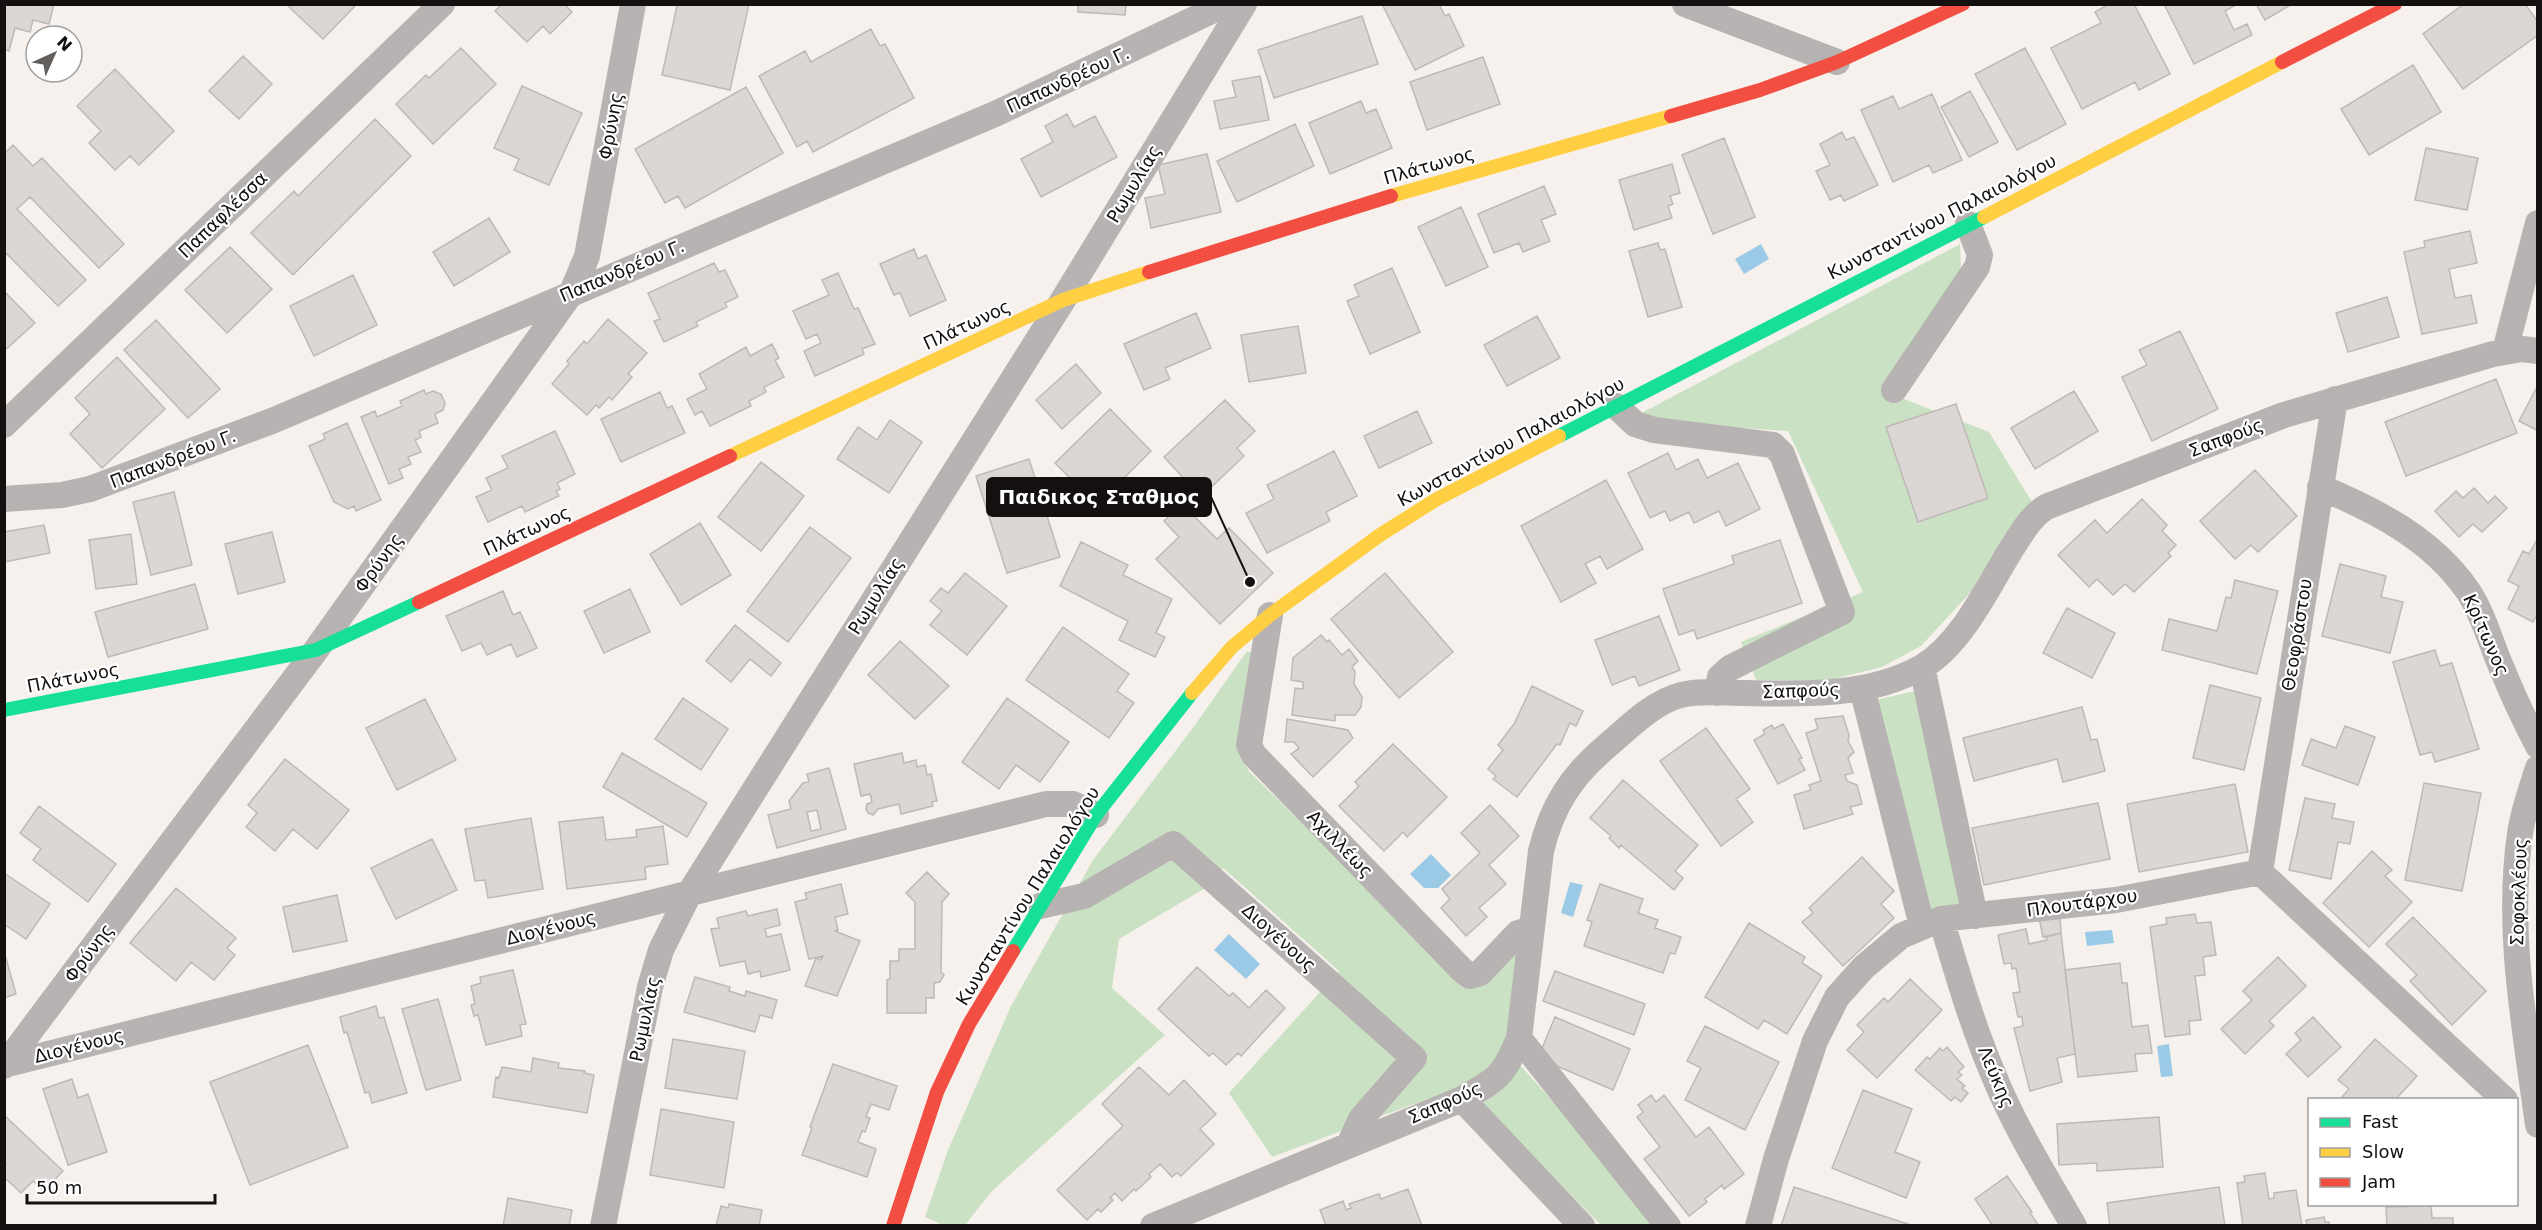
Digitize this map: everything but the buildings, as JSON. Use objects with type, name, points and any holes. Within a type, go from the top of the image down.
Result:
[{"type":"street","name":"Παπαφλέσσα","points":[[4,425],[442,4]]},
{"type":"street","name":"Φρύνης","points":[[5,1066],[316,650],[572,292],[587,256],[633,4]]},
{"type":"street","name":"Παπανδρέου Γ.","points":[[4,499],[62,495],[90,489],[272,421],[995,114],[1227,4]]},
{"type":"street","name":"Ρωμυλίας","points":[[603,1226],[650,987],[661,950],[688,894],[1063,300],[1244,4]]},
{"type":"street","points":[[1685,4],[1727,18],[1837,62]]},
{"type":"street","name":"Πλάτωνος","points":[[4,710],[316,650],[1063,300],[1345,209],[1760,90],[1837,62],[1963,4]]},
{"type":"street","name":"Κωνσταντίνου Παλαιολόγου","points":[[893,1226],[937,1092],[969,1024],[1096,815],[1192,693],[1232,647],[1270,615],[1380,535],[1437,499],[2395,4]]},
{"type":"street","points":[[2505,351],[2538,223]]},
{"type":"street","points":[[1894,390],[1977,267],[1980,255],[1968,224]]},
{"type":"street","name":"Σαπφούς","points":[[1153,1226],[1462,1099],[1493,1082],[1508,1065],[1519,1038],[1541,851],[1547,825],[1559,800],[1594,757],[1660,704],[1682,694],[1815,694],[1862,688],[1922,667],[1942,652],[1960,632],[2025,527],[2041,511],[2284,415],[2505,351],[2522,349],[2538,351]]},
{"type":"street","name":"Θεοφράστου","points":[[2260,872],[2335,399]]},
{"type":"street","points":[[1616,406],[1635,424],[1654,430],[1773,445],[1782,454],[1842,612],[1730,668],[1720,677],[1717,693]]},
{"type":"street","name":"Κρίτωνος","points":[[2320,487],[2394,522],[2428,548],[2454,574],[2478,609],[2502,670],[2538,746]]},
{"type":"street","name":"Αχιλλέως","points":[[1270,615],[1249,745],[1254,755],[1470,976],[1480,973],[1518,933],[1532,929]]},
{"type":"street","points":[[1922,667],[1975,916]]},
{"type":"street","name":"Λεύκης","points":[[1862,688],[1932,922],[1963,993],[1994,1077],[2020,1131],[2074,1226]]},
{"type":"street","name":"Σοφοκλέους","points":[[2538,768],[2520,834],[2514,916],[2517,961],[2538,1125]]},
{"type":"street","name":"Διογένους","points":[[5,1066],[1046,804],[1073,804],[1096,815]]},
{"type":"street","name":"Διογένους","points":[[1040,906],[1084,896],[1173,844],[1414,1058],[1362,1119],[1349,1145]]},
{"type":"street","points":[[2260,872],[2503,1098]]},
{"type":"street","name":"Πλουτάρχου","points":[[1758,1226],[1815,1041],[1836,997],[1864,967],[1901,936],[1932,922],[2116,900],[2260,872]]},
{"type":"street","points":[[1519,1038],[1668,1226]]},
{"type":"street","points":[[1462,1099],[1582,1226]]},
{"type":"street","points":[[2518,1111],[2538,1130]]},
{"type":"street","points":[[1740,1226],[1764,1201]]},
{"type":"green space","points":[[1960,244],[1961,269],[1882,388],[1904,399],[1989,432],[2032,502],[1971,592],[1921,646],[1882,667],[1825,681],[1756,680],[1741,642],[1863,592],[1788,431],[1714,426],[1638,415]]},
{"type":"green space","points":[[1247,651],[1256,655],[1239,751],[1249,771],[1461,981],[1519,943],[1520,1065],[1600,1153],[1659,1225],[1601,1225],[1462,1086],[1272,1157],[1229,1093],[1339,971],[1223,868],[1209,886],[1119,939],[1112,988],[1165,1035],[992,1191],[965,1225],[943,1225],[925,1217],[948,1150],[1011,1006],[1093,860],[1195,725]]},
{"type":"green space","points":[[1915,691],[1960,904],[1925,913],[1876,700]]},
{"type":"water","points":[[1761,244],[1769,259],[1744,274],[1735,259]]},
{"type":"water","points":[[1431,854],[1451,875],[1438,888],[1424,888],[1410,874]]},
{"type":"water","points":[[1570,882],[1583,885],[1573,917],[1561,913]]},
{"type":"water","points":[[2112,930],[2114,943],[2087,946],[2085,932]]},
{"type":"water","points":[[1229,934],[1260,964],[1246,979],[1214,950]]},
{"type":"water","points":[[2169,1044],[2173,1076],[2161,1077],[2157,1046]]},
{"type":"traffic: fast","points":[[1559,436],[1984,217]]},
{"type":"traffic: fast","points":[[4,710],[316,650],[419,602]]},
{"type":"traffic: fast","points":[[1013,951],[1096,815],[1192,693]]},
{"type":"traffic: slow","points":[[1984,217],[2282,62]]},
{"type":"traffic: slow","points":[[1391,196],[1671,116]]},
{"type":"traffic: slow","points":[[730,456],[1063,300],[1149,272]]},
{"type":"traffic: slow","points":[[1192,693],[1232,647],[1270,615],[1380,535],[1437,499],[1559,436]]},
{"type":"traffic: jam","points":[[1671,116],[1760,90],[1837,62],[1963,4]]},
{"type":"traffic: jam","points":[[2282,62],[2395,4]]},
{"type":"traffic: jam","points":[[1149,272],[1391,196]]},
{"type":"traffic: jam","points":[[419,602],[730,456]]},
{"type":"traffic: jam","points":[[893,1226],[937,1092],[969,1024],[1013,951]]},
{"type":"place","name":"Παιδικος Σταθμος","points":[[1250,582]]}]
